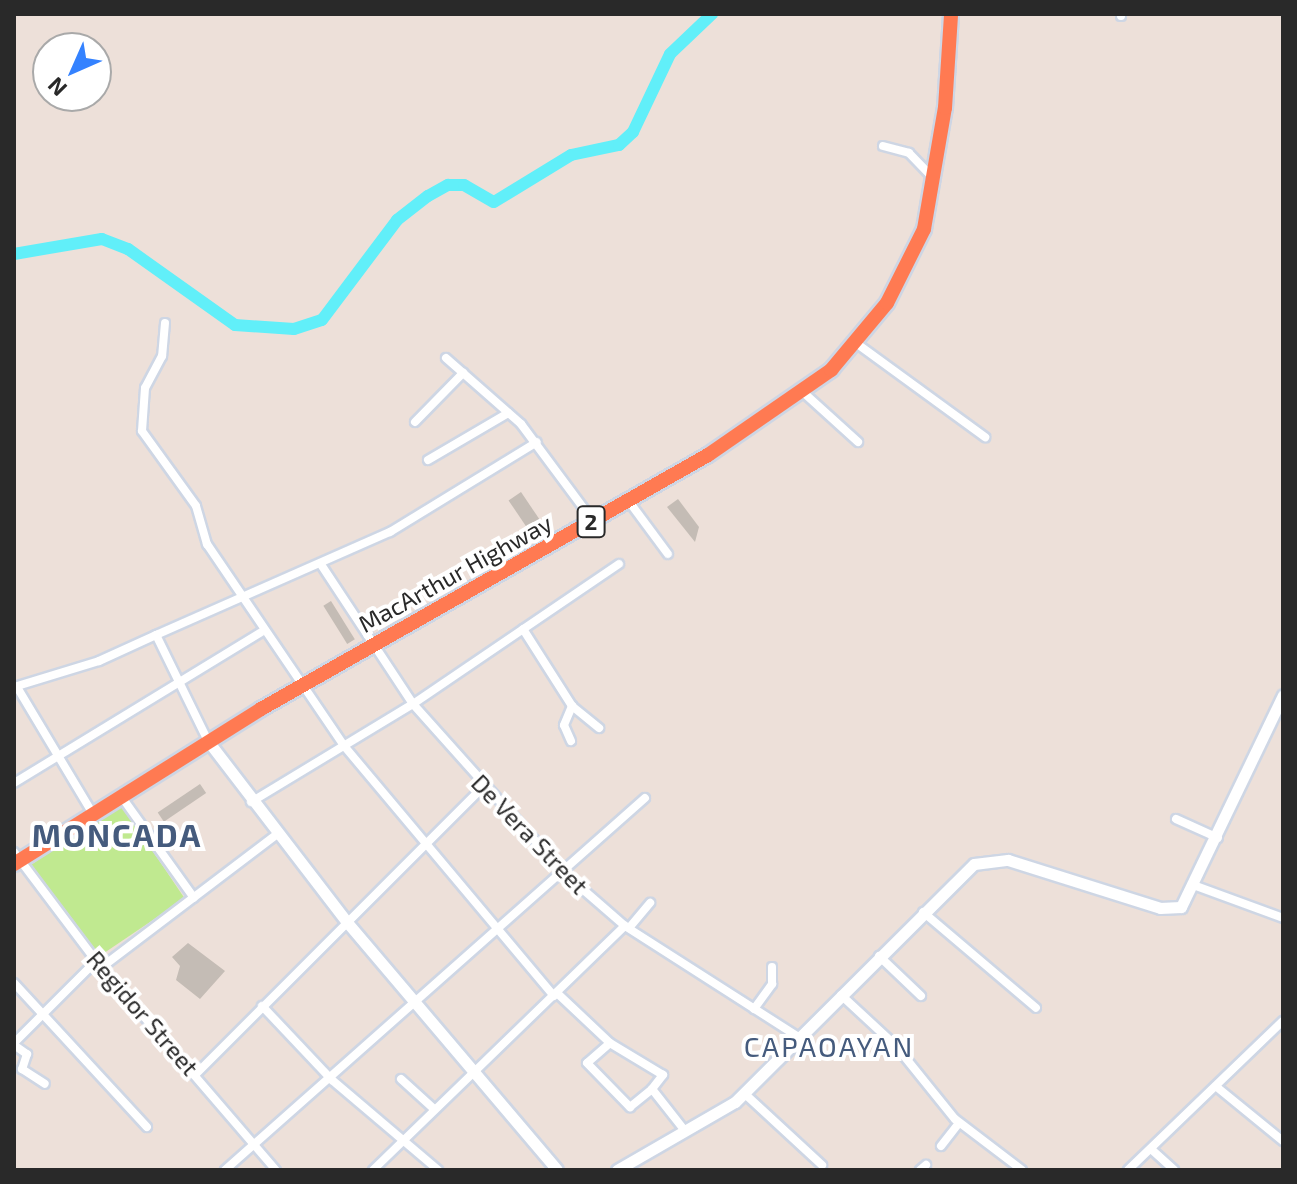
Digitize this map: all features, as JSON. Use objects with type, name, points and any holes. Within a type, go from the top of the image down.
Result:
[{"type":"highway","name":"MacArthur Highway","points":[[16,859],[300,686],[593,521],[804,393],[856,343],[907,269],[935,179],[951,14]]},
{"type":"street","points":[[883,146],[909,153],[935,179]]},
{"type":"street","points":[[165,323],[162,356],[145,388],[142,431],[196,506],[207,544],[239,583],[239,599],[345,747],[498,929],[556,994],[610,1043],[663,1075],[630,1107],[588,1065],[610,1043]]},
{"type":"street","points":[[856,343],[985,437]]},
{"type":"street","points":[[446,358],[537,442],[593,521]]},
{"type":"street","points":[[415,422],[463,373]]},
{"type":"street","points":[[804,393],[858,442]]},
{"type":"street","points":[[428,460],[508,413]]},
{"type":"street","points":[[93,814],[15,687],[99,661],[322,566],[537,442]]},
{"type":"street","points":[[628,500],[668,554]]},
{"type":"street","points":[[251,803],[413,704],[619,564]]},
{"type":"street","name":"De Vera Street","points":[[322,566],[413,704],[483,787],[564,873],[627,927],[800,1038]]},
{"type":"street","points":[[523,629],[572,706],[599,728]]},
{"type":"street","points":[[14,783],[177,680],[261,632]]},
{"type":"street","points":[[156,635],[208,741],[251,803],[346,921],[474,1068],[557,1170]]},
{"type":"street","points":[[617,1170],[745,1094],[922,911],[971,867],[993,860],[1168,909],[1185,904],[1283,697]]},
{"type":"street","points":[[571,741],[564,725],[572,706]]},
{"type":"street","points":[[196,1074],[483,787]]},
{"type":"street","points":[[121,796],[194,898]]},
{"type":"street","points":[[225,1170],[332,1080],[645,798]]},
{"type":"street","points":[[1176,819],[1218,839]]},
{"type":"street","points":[[45,1084],[22,1069],[27,1054],[14,1044],[42,1012],[99,964],[194,898],[276,835]]},
{"type":"street","name":"Regidor Street","points":[[16,859],[99,964],[276,1170]]},
{"type":"street","points":[[1196,886],[1283,918]]},
{"type":"street","points":[[373,1170],[474,1068],[650,903]]},
{"type":"street","points":[[922,911],[1036,1008]]},
{"type":"street","points":[[879,956],[921,996]]},
{"type":"street","points":[[754,1009],[772,984],[772,967]]},
{"type":"street","points":[[14,983],[147,1127]]},
{"type":"street","points":[[841,995],[896,1046],[959,1123],[1022,1170]]},
{"type":"street","points":[[262,1006],[332,1080],[438,1170]]},
{"type":"street","points":[[1128,1170],[1218,1088],[1283,1021]]},
{"type":"street","points":[[401,1079],[434,1109]]},
{"type":"street","points":[[1218,1088],[1283,1141]]},
{"type":"street","points":[[652,1089],[685,1131]]},
{"type":"street","points":[[745,1094],[822,1165]]},
{"type":"street","points":[[941,1146],[959,1123]]},
{"type":"street","points":[[1151,1149],[1174,1170]]},
{"type":"green space","points":[[121,804],[185,899],[95,959],[31,864]]},
{"type":"building","points":[[521,492],[541,522],[529,530],[509,500]]},
{"type":"building","points":[[678,499],[699,527],[695,542],[667,507]]},
{"type":"building","points":[[331,601],[355,639],[347,644],[323,606]]},
{"type":"building","points":[[200,784],[206,793],[164,822],[158,813]]},
{"type":"building","points":[[188,943],[225,971],[200,999],[176,980],[180,966],[172,957]]},
{"type":"waterway","points":[[14,254],[102,239],[128,249],[235,325],[294,329],[322,320],[397,220],[428,196],[448,185],[464,185],[494,202],[571,155],[619,145],[633,132],[670,54],[712,14]]},
{"type":"district","name":"MONCADA","points":[[117,834]]},
{"type":"district","name":"CAPAOAYAN","points":[[829,1046]]}]
